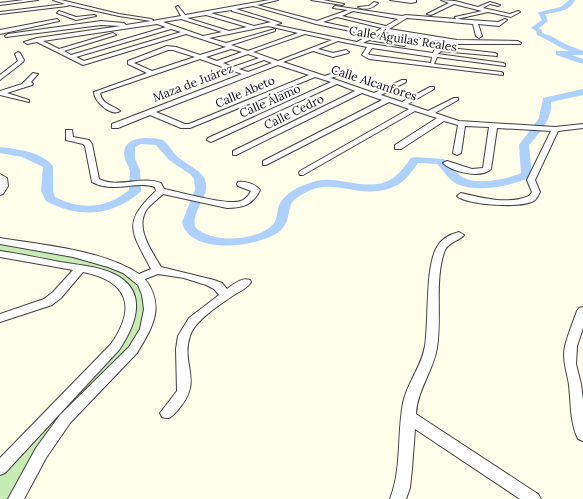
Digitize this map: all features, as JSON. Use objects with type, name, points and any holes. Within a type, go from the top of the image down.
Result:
[{"type":"street","points":[[0,4],[36,0],[58,6]]},
{"type":"street","points":[[55,0],[132,17],[160,21]]},
{"type":"street","points":[[27,42],[93,34],[276,0]]},
{"type":"street","points":[[313,0],[369,8],[376,3]]},
{"type":"street","points":[[392,0],[401,3],[414,1]]},
{"type":"street","points":[[443,0],[513,16],[518,12]]},
{"type":"street","points":[[429,14],[460,0]]},
{"type":"street","points":[[358,6],[364,1]]},
{"type":"street","points":[[8,4],[28,9]]},
{"type":"street","points":[[0,13],[72,4]]},
{"type":"street","points":[[479,8],[490,4],[498,5]]},
{"type":"street","points":[[252,5],[318,23],[375,35]]},
{"type":"street","points":[[178,7],[182,17],[230,33]]},
{"type":"street","points":[[335,7],[392,14],[404,17],[475,23],[497,24],[505,20]]},
{"type":"street","points":[[0,27],[48,14],[90,8]]},
{"type":"street","points":[[7,18],[28,9]]},
{"type":"street","name":"Calle Águilas Reales","points":[[230,9],[279,25],[370,46],[503,64]]},
{"type":"street","points":[[218,63],[248,53],[318,23],[353,10]]},
{"type":"street","points":[[457,18],[488,10]]},
{"type":"street","points":[[59,12],[76,19],[94,16]]},
{"type":"street","points":[[204,13],[254,28]]},
{"type":"street","points":[[0,32],[57,20],[48,14]]},
{"type":"street","points":[[336,16],[386,29],[457,42],[518,43]]},
{"type":"street","points":[[358,43],[386,29],[404,17]]},
{"type":"street","points":[[58,51],[160,21]]},
{"type":"street","name":"Calle Alcanfores","points":[[160,21],[186,32],[462,124],[551,129],[583,126]]},
{"type":"street","points":[[8,36],[104,22],[129,27]]},
{"type":"street","points":[[475,23],[479,36]]},
{"type":"street","points":[[203,37],[270,25],[279,25]]},
{"type":"street","points":[[116,111],[103,105],[96,96],[97,92],[200,57],[279,25]]},
{"type":"street","points":[[70,57],[172,27]]},
{"type":"street","points":[[37,40],[83,63],[186,32]]},
{"type":"street","points":[[50,47],[93,34]]},
{"type":"street","points":[[505,37],[509,43]]},
{"type":"street","points":[[369,38],[404,44]]},
{"type":"street","name":"Maza de Juárez","points":[[115,126],[338,39]]},
{"type":"street","points":[[370,46],[366,56],[501,74]]},
{"type":"street","points":[[453,49],[461,46],[488,47]]},
{"type":"street","points":[[153,74],[130,62],[170,48],[247,74]]},
{"type":"street","points":[[313,49],[333,55],[346,52]]},
{"type":"street","name":"Calle Águilas Reales","points":[[435,56],[438,49],[453,49],[495,55]]},
{"type":"street","points":[[0,78],[20,62],[21,60],[18,54]]},
{"type":"street","points":[[431,65],[435,56]]},
{"type":"street","points":[[233,69],[264,58]]},
{"type":"street","points":[[326,78],[344,70]]},
{"type":"street","points":[[0,93],[27,85],[35,74]]},
{"type":"street","name":"Calle Abeto","points":[[149,112],[184,126],[194,126],[314,75]]},
{"type":"street","points":[[375,95],[404,80]]},
{"type":"street","name":"Calle Álamo","points":[[211,140],[338,82]]},
{"type":"street","points":[[403,104],[432,88]]},
{"type":"street","name":"Calle Cedro","points":[[236,153],[362,90]]},
{"type":"street","points":[[0,93],[27,101]]},
{"type":"street","points":[[266,163],[389,99]]},
{"type":"street","points":[[429,113],[456,99]]},
{"type":"street","points":[[302,173],[415,108]]},
{"type":"street","points":[[398,147],[443,118]]},
{"type":"street","points":[[457,153],[462,124]]},
{"type":"street","points":[[447,163],[477,172],[482,172],[487,169],[492,142],[493,126]]},
{"type":"street","points":[[461,196],[503,203],[522,201],[533,197],[536,192],[531,180],[549,144],[551,129]]},
{"type":"street","points":[[69,132],[69,138],[86,142],[89,146],[95,180],[98,182],[110,184],[146,182],[156,183],[161,191]]},
{"type":"street","points":[[0,177],[4,180],[4,186],[0,192]]},
{"type":"street","points":[[161,191],[237,206],[245,204],[253,196],[256,190],[252,187],[241,184]]},
{"type":"street","points":[[158,270],[142,240],[138,226],[143,209],[161,191]]},
{"type":"street","points":[[398,499],[405,469],[410,402],[426,364],[430,347],[436,264],[441,248],[446,242],[459,235]]},
{"type":"street","points":[[0,241],[104,262],[129,271],[138,278],[148,295],[148,320],[146,329],[133,350],[65,419],[41,453],[16,499]]},
{"type":"street","points":[[0,254],[80,269],[118,281],[129,295],[131,313],[124,335],[97,368],[0,468]]},
{"type":"street","points":[[0,318],[52,300],[80,269]]},
{"type":"street","points":[[138,278],[158,270],[199,278],[218,286],[225,295]]},
{"type":"street","points":[[167,413],[184,392],[183,345],[187,328],[225,295],[246,282]]},
{"type":"street","points":[[583,311],[571,346],[570,364],[575,384],[577,407],[583,435]]},
{"type":"street","points":[[0,326],[14,314]]},
{"type":"street","points":[[409,416],[430,432],[533,499]]},
{"type":"green space","points":[[0,241],[118,267],[144,286],[146,329],[65,419],[16,499],[0,499],[0,468],[115,347],[131,303],[109,277],[0,254]]},
{"type":"waterway","points":[[572,0],[570,4],[563,9],[541,13],[545,21],[534,28],[539,30],[539,34],[549,37],[562,46],[582,53],[559,53],[583,62]]},
{"type":"waterway","points":[[0,150],[26,155],[43,162],[48,166],[49,171],[47,191],[50,199],[70,208],[87,210],[113,205],[128,197],[135,191],[135,170],[130,159],[130,146],[141,141],[159,142],[173,158],[194,172],[200,179],[201,190],[189,216],[189,228],[203,238],[225,242],[237,242],[259,238],[277,227],[282,220],[284,207],[288,200],[305,189],[317,184],[325,183],[360,188],[384,186],[399,179],[415,160],[440,161],[460,181],[484,185],[515,180],[527,175],[524,145],[544,118],[547,106],[546,100],[583,92]]}]
